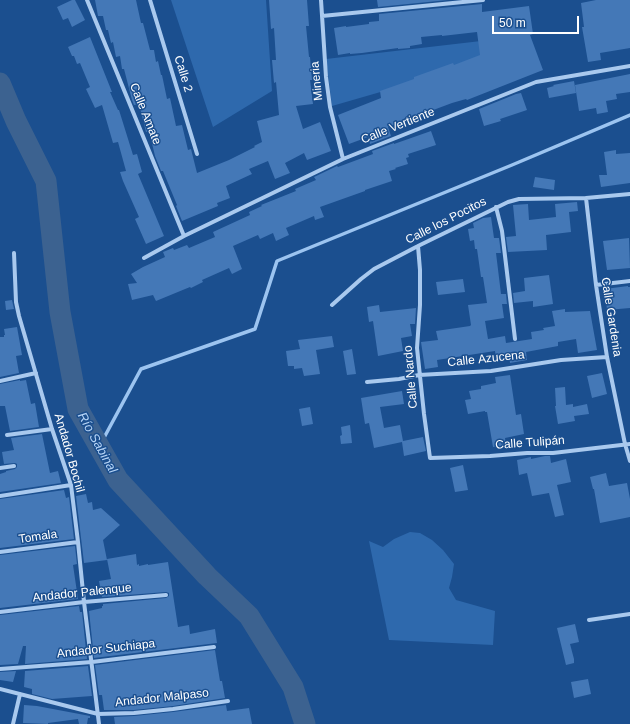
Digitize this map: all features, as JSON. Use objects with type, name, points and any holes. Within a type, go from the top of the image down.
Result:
[{"type":"street","name":"Calle Amate","points":[[88,0],[184,236]]},
{"type":"street","name":"Calle 2","points":[[150,0],[197,154]]},
{"type":"street","name":"Mineria","points":[[321,0],[326,77],[330,107],[343,159]]},
{"type":"street","points":[[322,16],[483,0]]},
{"type":"street","name":"Calle Vertiente","points":[[144,258],[184,236],[343,159],[536,82],[630,66]]},
{"type":"street","name":"Calle los Pocitos","points":[[332,305],[374,269],[508,202],[519,199],[586,198],[630,194]]},
{"type":"street","name":"Calle Gardenia","points":[[586,198],[596,285],[607,357],[628,444],[630,461]]},
{"type":"street","points":[[496,207],[502,231],[515,339]]},
{"type":"street","name":"Calle Nardo","points":[[418,246],[420,305],[417,348],[430,458]]},
{"type":"street","name":"Andador Bochil","points":[[14,253],[16,302],[52,429],[71,486],[99,724]]},
{"type":"street","points":[[596,285],[630,281]]},
{"type":"street","name":"Calle Azucena","points":[[367,382],[399,379],[419,375],[491,371],[561,360],[607,357]]},
{"type":"street","points":[[0,381],[36,374]]},
{"type":"street","points":[[7,436],[52,429]]},
{"type":"street","name":"Calle Tulipán","points":[[430,458],[553,453],[628,444]]},
{"type":"street","points":[[0,468],[14,466]]},
{"type":"street","points":[[0,496],[71,486]]},
{"type":"street","name":"Tomala","points":[[0,552],[78,542]]},
{"type":"street","name":"Andador Palenque","points":[[0,612],[84,602],[166,595]]},
{"type":"street","points":[[589,620],[630,614]]},
{"type":"street","name":"Andador Suchiapa","points":[[0,669],[92,662],[214,647]]},
{"type":"street","name":"Andador Malpaso","points":[[0,688],[98,714],[134,714],[228,701]]},
{"type":"street","points":[[13,724],[20,694]]},
{"type":"shaded area","points":[[171,0],[266,0],[272,91],[213,127]]},
{"type":"shaded area","points":[[524,36],[526,50],[332,106],[326,59]]},
{"type":"shaded area","points":[[410,532],[420,533],[432,540],[443,550],[454,564],[449,588],[456,600],[495,611],[493,645],[389,640],[369,541],[383,547],[394,539]]},
{"type":"building","points":[[75,0],[85,20],[72,27],[68,18],[63,20],[57,7]]},
{"type":"building","points":[[95,0],[136,0],[141,23],[143,23],[150,50],[154,50],[156,62],[158,61],[167,99],[170,98],[176,126],[182,125],[188,150],[191,149],[197,173],[229,160],[262,142],[257,121],[279,115],[272,60],[276,60],[274,28],[271,29],[269,0],[307,0],[309,26],[306,26],[310,57],[312,80],[310,80],[313,104],[296,106],[303,129],[320,122],[331,151],[307,160],[304,153],[285,163],[290,173],[275,179],[268,161],[249,169],[252,174],[226,186],[230,198],[217,203],[218,206],[182,221],[163,171],[161,171],[155,156],[149,131],[146,132],[139,104],[134,105],[132,100],[124,69],[122,69],[120,56],[116,57],[113,42],[111,43],[103,16],[98,16]]},
{"type":"building","points":[[377,0],[448,0],[378,7]]},
{"type":"building","points":[[596,0],[630,0],[630,48],[600,53],[601,60],[588,62],[582,27],[584,27],[581,3]]},
{"type":"building","points":[[482,4],[482,12],[529,6],[533,34],[530,35],[543,70],[467,100],[452,103],[388,127],[391,136],[370,144],[368,137],[349,144],[338,115],[381,98],[380,91],[414,79],[414,77],[453,63],[454,65],[480,55],[477,32],[421,37],[422,44],[410,46],[410,48],[338,55],[334,28],[369,24],[369,22],[379,21],[379,14]]},
{"type":"building","points":[[90,37],[112,92],[110,92],[119,110],[133,155],[137,154],[142,172],[138,174],[164,236],[146,244],[135,219],[139,217],[120,172],[126,171],[118,142],[113,143],[102,105],[95,108],[86,89],[90,87],[80,63],[77,64],[68,47]]},
{"type":"building","points":[[630,74],[630,92],[616,94],[617,99],[606,101],[608,112],[597,114],[596,108],[579,111],[575,85]]},
{"type":"building","points":[[574,81],[576,93],[549,98],[547,88],[554,86],[553,85]]},
{"type":"building","points":[[521,93],[527,110],[500,119],[501,121],[484,126],[479,109]]},
{"type":"building","points":[[431,131],[436,145],[408,154],[409,157],[406,158],[408,164],[389,171],[392,181],[320,207],[324,217],[315,220],[314,216],[286,228],[289,235],[276,241],[273,233],[260,239],[258,235],[233,246],[242,269],[232,274],[229,268],[202,280],[203,282],[191,288],[190,287],[156,301],[153,295],[132,300],[128,284],[137,283],[131,274],[165,257],[163,252],[187,245],[189,248],[215,237],[213,232],[250,215],[249,212],[262,206],[261,205],[296,191],[295,189],[316,180],[314,177],[337,166],[338,167],[373,154],[372,151]]},
{"type":"building","points":[[616,150],[616,154],[630,153],[630,183],[601,187],[599,175],[607,175],[604,152]]},
{"type":"building","points":[[535,177],[555,180],[554,190],[533,187]]},
{"type":"building","points":[[577,202],[578,211],[569,212],[571,232],[546,235],[547,250],[508,252],[506,237],[516,236],[513,205],[528,204],[529,220],[556,217],[555,204]]},
{"type":"building","points":[[491,217],[494,238],[499,238],[501,253],[496,253],[501,294],[506,294],[507,304],[502,304],[504,318],[485,321],[488,339],[505,336],[506,343],[532,339],[531,332],[544,330],[543,328],[555,326],[552,311],[565,309],[565,312],[590,311],[597,350],[578,353],[576,339],[558,342],[558,346],[526,352],[527,360],[510,363],[509,356],[496,358],[495,351],[437,360],[438,367],[425,369],[421,342],[438,340],[436,331],[470,326],[468,305],[487,303],[477,249],[475,249],[474,240],[470,241],[468,229],[474,228],[473,223],[483,218]]},
{"type":"building","points":[[629,238],[630,268],[607,270],[603,241]]},
{"type":"building","points":[[549,275],[553,304],[533,307],[533,301],[514,303],[513,293],[525,291],[524,278]]},
{"type":"building","points":[[463,279],[465,292],[438,295],[436,282]]},
{"type":"building","points":[[630,287],[630,308],[607,310],[605,289]]},
{"type":"building","points":[[12,300],[14,309],[6,310],[5,301]]},
{"type":"building","points":[[379,305],[380,312],[416,308],[415,324],[410,324],[412,336],[401,338],[403,351],[378,356],[373,321],[369,322],[367,307]]},
{"type":"building","points":[[17,327],[22,355],[16,356],[19,373],[0,377],[0,337],[4,337],[5,335],[4,329]]},
{"type":"building","points":[[332,336],[334,347],[316,350],[320,374],[304,376],[302,368],[294,369],[294,366],[288,366],[286,351],[300,349],[298,340]]},
{"type":"building","points":[[352,349],[356,374],[347,375],[343,351]]},
{"type":"building","points":[[602,373],[607,394],[592,398],[587,376]]},
{"type":"building","points":[[510,375],[516,415],[521,414],[524,434],[505,438],[506,445],[493,447],[487,412],[485,411],[468,414],[465,400],[471,399],[469,391],[481,389],[481,386],[496,383],[495,377]]},
{"type":"building","points":[[26,380],[31,404],[35,403],[39,427],[10,431],[5,406],[0,406],[0,384]]},
{"type":"building","points":[[565,387],[566,405],[573,404],[573,407],[587,404],[589,414],[574,416],[575,421],[558,424],[555,406],[555,388]]},
{"type":"building","points":[[402,391],[404,404],[380,407],[384,428],[400,425],[403,441],[423,437],[426,451],[404,456],[402,442],[374,448],[369,423],[365,424],[361,398]]},
{"type":"building","points":[[310,407],[313,424],[302,426],[299,409]]},
{"type":"building","points":[[350,425],[352,443],[341,444],[341,427]]},
{"type":"building","points":[[42,434],[50,473],[58,471],[61,483],[0,492],[0,474],[17,467],[17,464],[15,463],[4,464],[2,452],[14,450],[11,438]]},
{"type":"building","points":[[550,456],[551,463],[566,459],[571,482],[557,485],[564,515],[555,517],[549,493],[532,496],[527,473],[519,475],[517,460]]},
{"type":"building","points":[[463,465],[468,490],[455,492],[450,468]]},
{"type":"building","points":[[606,473],[609,486],[627,483],[630,499],[630,517],[600,523],[594,489],[590,477]]},
{"type":"building","points":[[64,490],[66,498],[69,497],[74,539],[0,548],[0,499]]},
{"type":"building","points":[[86,494],[88,503],[92,502],[93,510],[101,508],[120,525],[103,540],[107,560],[84,563],[76,496]]},
{"type":"building","points":[[75,546],[77,564],[73,565],[78,599],[0,608],[0,555]]},
{"type":"building","points":[[136,554],[137,565],[139,564],[139,566],[168,562],[178,627],[189,625],[190,634],[215,629],[217,643],[94,658],[89,611],[102,608],[103,604],[166,598],[169,596],[169,593],[166,592],[102,597],[99,581],[111,579],[107,559]]},
{"type":"building","points":[[79,606],[80,612],[82,612],[87,659],[25,664],[26,646],[23,646],[18,664],[0,665],[0,615]]},
{"type":"building","points":[[575,624],[579,642],[570,644],[574,663],[566,665],[557,628]]},
{"type":"building","points":[[215,650],[220,681],[222,681],[225,698],[134,710],[104,710],[102,695],[99,695],[95,665]]},
{"type":"building","points":[[88,666],[92,696],[52,699],[32,694],[32,689],[24,687],[25,671]]},
{"type":"building","points":[[16,671],[13,682],[0,680],[0,672]]},
{"type":"building","points":[[588,679],[591,694],[574,698],[571,682]]},
{"type":"building","points":[[24,705],[90,716],[90,718],[88,718],[87,724],[79,724],[78,719],[48,724],[23,723]]},
{"type":"building","points":[[226,705],[227,711],[249,708],[252,724],[115,724],[114,717],[173,712]]},
{"type":"waterway","name":"Río Sabinal","points":[[0,83],[16,121],[46,181],[60,312],[78,409],[118,480],[207,576],[249,616],[293,687],[305,724]]},
{"type":"waterway","points":[[99,447],[141,369],[255,329],[277,261],[630,115]]}]
